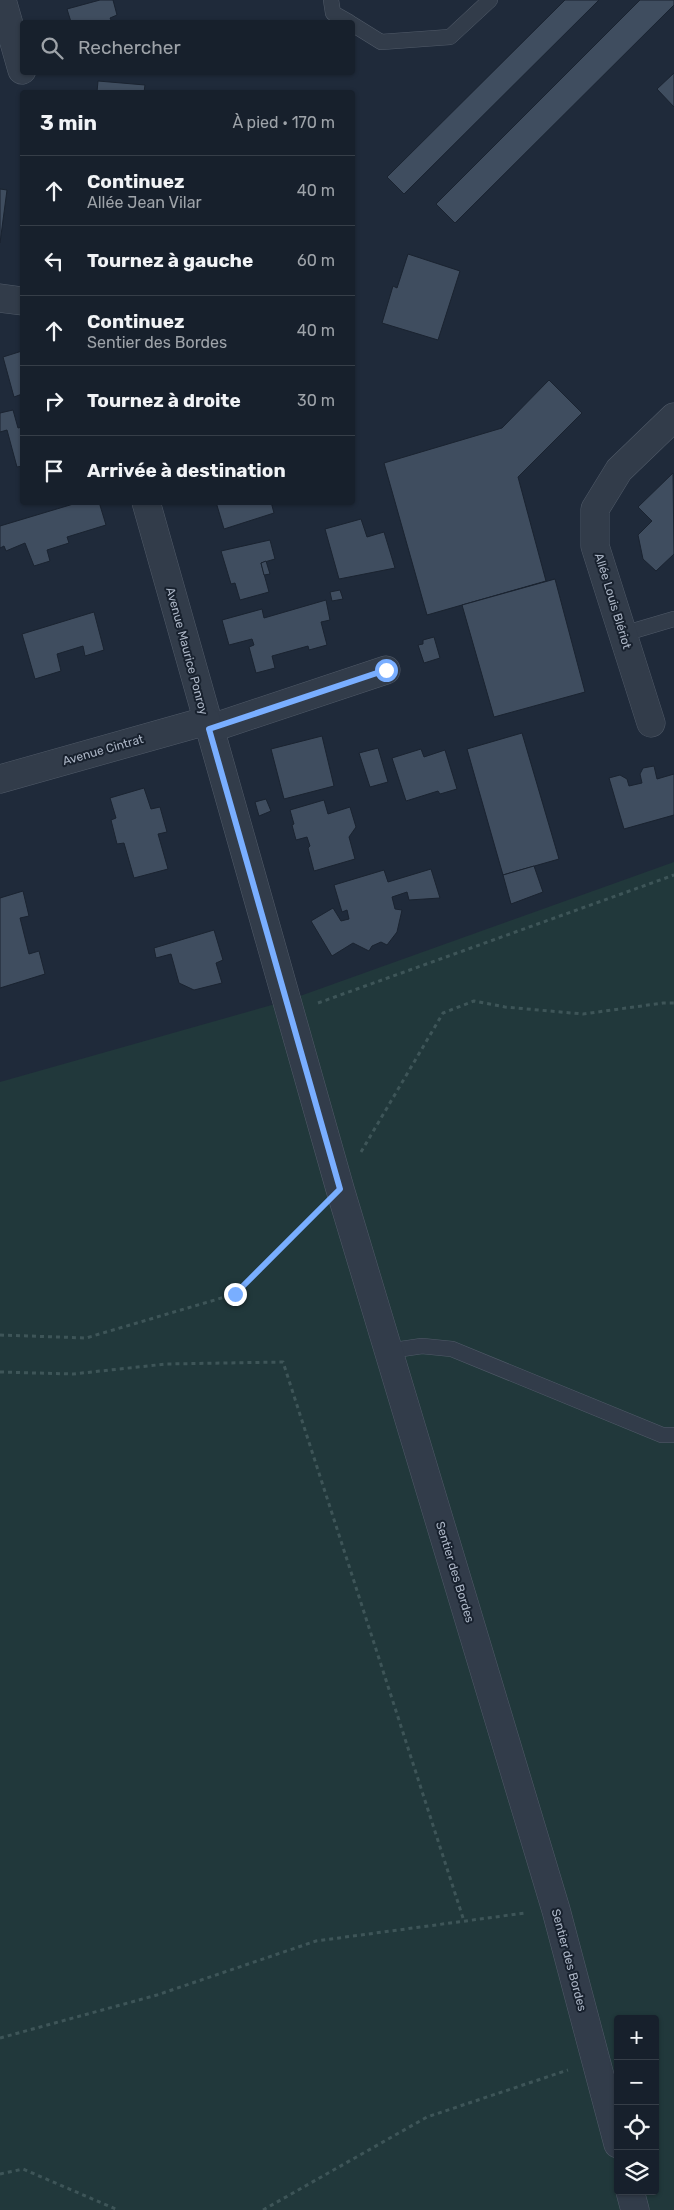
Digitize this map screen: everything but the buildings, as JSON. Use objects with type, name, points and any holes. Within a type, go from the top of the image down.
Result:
[{"type":"street","points":[[2,0],[20,61]]},
{"type":"street","points":[[24,75],[28,90]]},
{"type":"street","points":[[0,298],[20,301]]},
{"type":"street","name":"Allée Louis Blériot","points":[[651,723],[595,546],[595,509],[619,470],[674,417]]},
{"type":"street","name":"Avenue Maurice Ponroy","points":[[147,505],[287,1007]]},
{"type":"street","name":"Avenue Cintrat","points":[[0,779],[208,725],[386,670]]},
{"type":"street","name":"Sentier des Bordes","points":[[287,1007],[556,1910],[614,2129]]},
{"type":"street","points":[[631,2195],[635,2210]]},
{"type":"lane","points":[[332,0],[333,13],[345,20]]},
{"type":"lane","points":[[355,26],[381,42],[450,37],[490,0]]},
{"type":"lane","points":[[623,634],[674,620]]},
{"type":"lane","points":[[388,1350],[422,1346],[452,1349],[662,1435],[674,1434]]},
{"type":"path","points":[[287,1007],[674,875]]},
{"type":"path","points":[[0,1335],[86,1338],[235,1294],[340,1189],[443,1012],[474,1001],[505,1007],[583,1014],[674,1003]]},
{"type":"path","points":[[0,1372],[73,1374],[166,1364],[284,1362],[464,1921]]},
{"type":"path","points":[[0,2038],[157,1995],[316,1941],[556,1910]]},
{"type":"path","points":[[264,2210],[427,2117],[596,2061]]},
{"type":"path","points":[[0,2174],[23,2169],[118,2210]]},
{"type":"green space","points":[[674,862],[674,2210],[0,2210],[0,1082],[286,1001]]},
{"type":"route","points":[[235,1294],[340,1189],[209,729],[386,670]]}]
